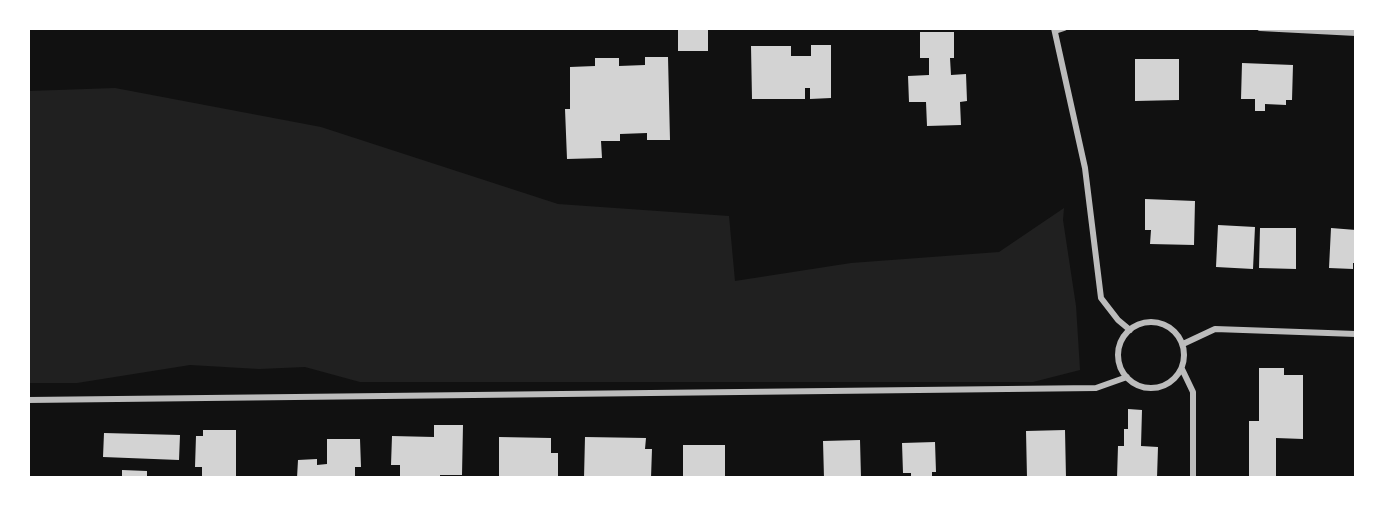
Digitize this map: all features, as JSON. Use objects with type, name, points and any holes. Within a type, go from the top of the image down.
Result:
[{"type":"street","points":[[1064,28],[1055,30],[1085,168],[1101,298],[1118,320],[1130,330]]},
{"type":"street","points":[[1260,28],[1356,33]]},
{"type":"street","points":[[1154,322],[1160,324],[1176,333],[1183,344],[1182,369],[1174,379],[1163,386],[1150,388],[1137,385],[1126,377],[1120,366],[1118,353],[1122,340],[1130,330],[1141,324],[1154,322]]},
{"type":"street","points":[[1183,344],[1215,329],[1356,334]]},
{"type":"street","points":[[1182,369],[1193,392],[1193,477]]},
{"type":"street","points":[[28,400],[1096,388],[1126,377]]},
{"type":"shaded area","points":[[115,88],[321,127],[558,204],[729,216],[735,281],[851,263],[999,252],[1064,208],[1063,220],[1076,306],[1080,370],[1033,382],[360,382],[305,367],[259,369],[190,365],[77,383],[29,383],[29,91]]},
{"type":"building","points":[[678,28],[708,28],[708,51],[678,51]]},
{"type":"building","points":[[920,32],[954,32],[954,58],[950,58],[951,75],[966,74],[967,101],[960,102],[961,125],[927,126],[926,102],[909,102],[908,76],[929,75],[929,58],[920,58]]},
{"type":"building","points":[[811,45],[831,45],[831,98],[810,99],[810,88],[805,88],[805,99],[752,99],[751,46],[791,46],[791,56],[811,56]]},
{"type":"building","points":[[645,57],[668,57],[670,140],[647,140],[647,133],[620,134],[620,141],[601,141],[602,158],[567,159],[565,109],[570,109],[570,67],[595,66],[595,58],[619,58],[619,66],[645,65]]},
{"type":"building","points":[[1135,59],[1179,59],[1179,100],[1135,101]]},
{"type":"building","points":[[1242,63],[1293,65],[1292,100],[1286,100],[1286,105],[1265,104],[1265,111],[1255,111],[1255,99],[1241,99]]},
{"type":"building","points":[[1145,199],[1195,201],[1194,245],[1150,244],[1151,230],[1145,230]]},
{"type":"building","points":[[1218,225],[1255,227],[1253,269],[1216,267]]},
{"type":"building","points":[[1260,228],[1296,228],[1296,269],[1259,268]]},
{"type":"building","points":[[1331,228],[1356,230],[1356,263],[1353,263],[1353,269],[1329,268]]},
{"type":"building","points":[[1259,368],[1284,368],[1284,375],[1303,375],[1303,439],[1276,438],[1276,476],[1249,476],[1249,421],[1259,421]]},
{"type":"building","points":[[1128,409],[1142,410],[1141,446],[1158,447],[1157,478],[1117,478],[1118,446],[1124,446],[1124,429],[1128,429]]},
{"type":"building","points":[[434,425],[463,425],[462,475],[440,475],[440,478],[400,478],[400,465],[391,465],[392,436],[434,437]]},
{"type":"building","points":[[203,430],[236,430],[236,478],[202,478],[202,467],[195,467],[196,436],[203,436]]},
{"type":"building","points":[[1065,430],[1066,478],[1027,478],[1026,431]]},
{"type":"building","points":[[104,433],[180,435],[179,460],[103,457]]},
{"type":"building","points":[[499,437],[551,438],[551,453],[558,453],[558,477],[499,478]]},
{"type":"building","points":[[585,437],[646,438],[645,449],[652,449],[651,478],[584,478]]},
{"type":"building","points":[[327,439],[360,439],[361,467],[355,467],[355,478],[297,478],[298,460],[317,459],[317,465],[327,464]]},
{"type":"building","points":[[860,440],[861,478],[824,478],[823,441]]},
{"type":"building","points":[[935,442],[936,472],[932,472],[932,478],[911,478],[911,473],[903,473],[902,443]]},
{"type":"building","points":[[683,445],[725,445],[725,478],[683,478]]},
{"type":"building","points":[[122,470],[147,471],[147,478],[122,478]]}]
